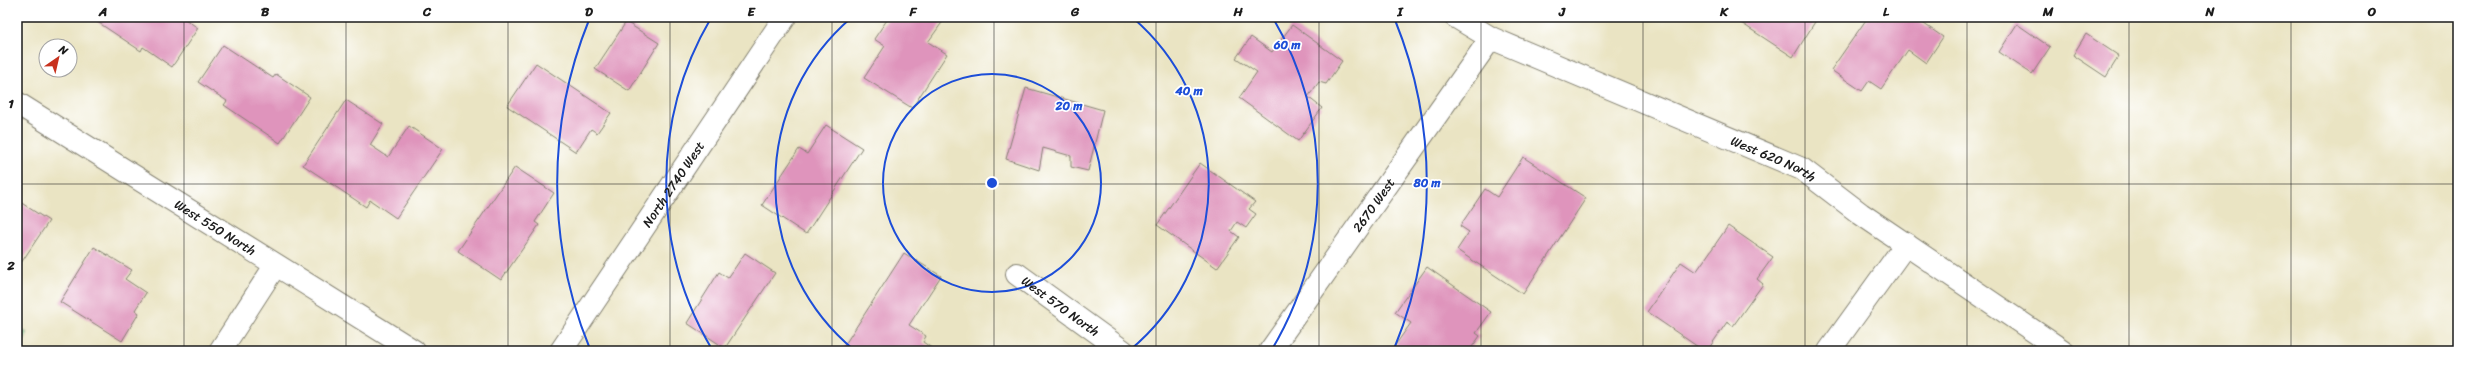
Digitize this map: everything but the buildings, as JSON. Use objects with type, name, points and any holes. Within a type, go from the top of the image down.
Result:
[{"type":"street","name":"North 2740 West","points":[[561,351],[785,17]]},
{"type":"street","name":"West 620 North","points":[[1456,17],[1492,38],[1802,169],[1861,214],[2063,351]]},
{"type":"street","name":"2670 West","points":[[1270,351],[1492,38]]},
{"type":"street","name":"West 550 North","points":[[17,103],[275,266],[414,351]]},
{"type":"street","points":[[1829,351],[1906,244]]},
{"type":"street","points":[[220,351],[275,266]]},
{"type":"street","name":"West 570 North","points":[[1018,274],[1123,351]]},
{"type":"green space","points":[[17,327],[27,333],[20,351],[17,351]]}]
